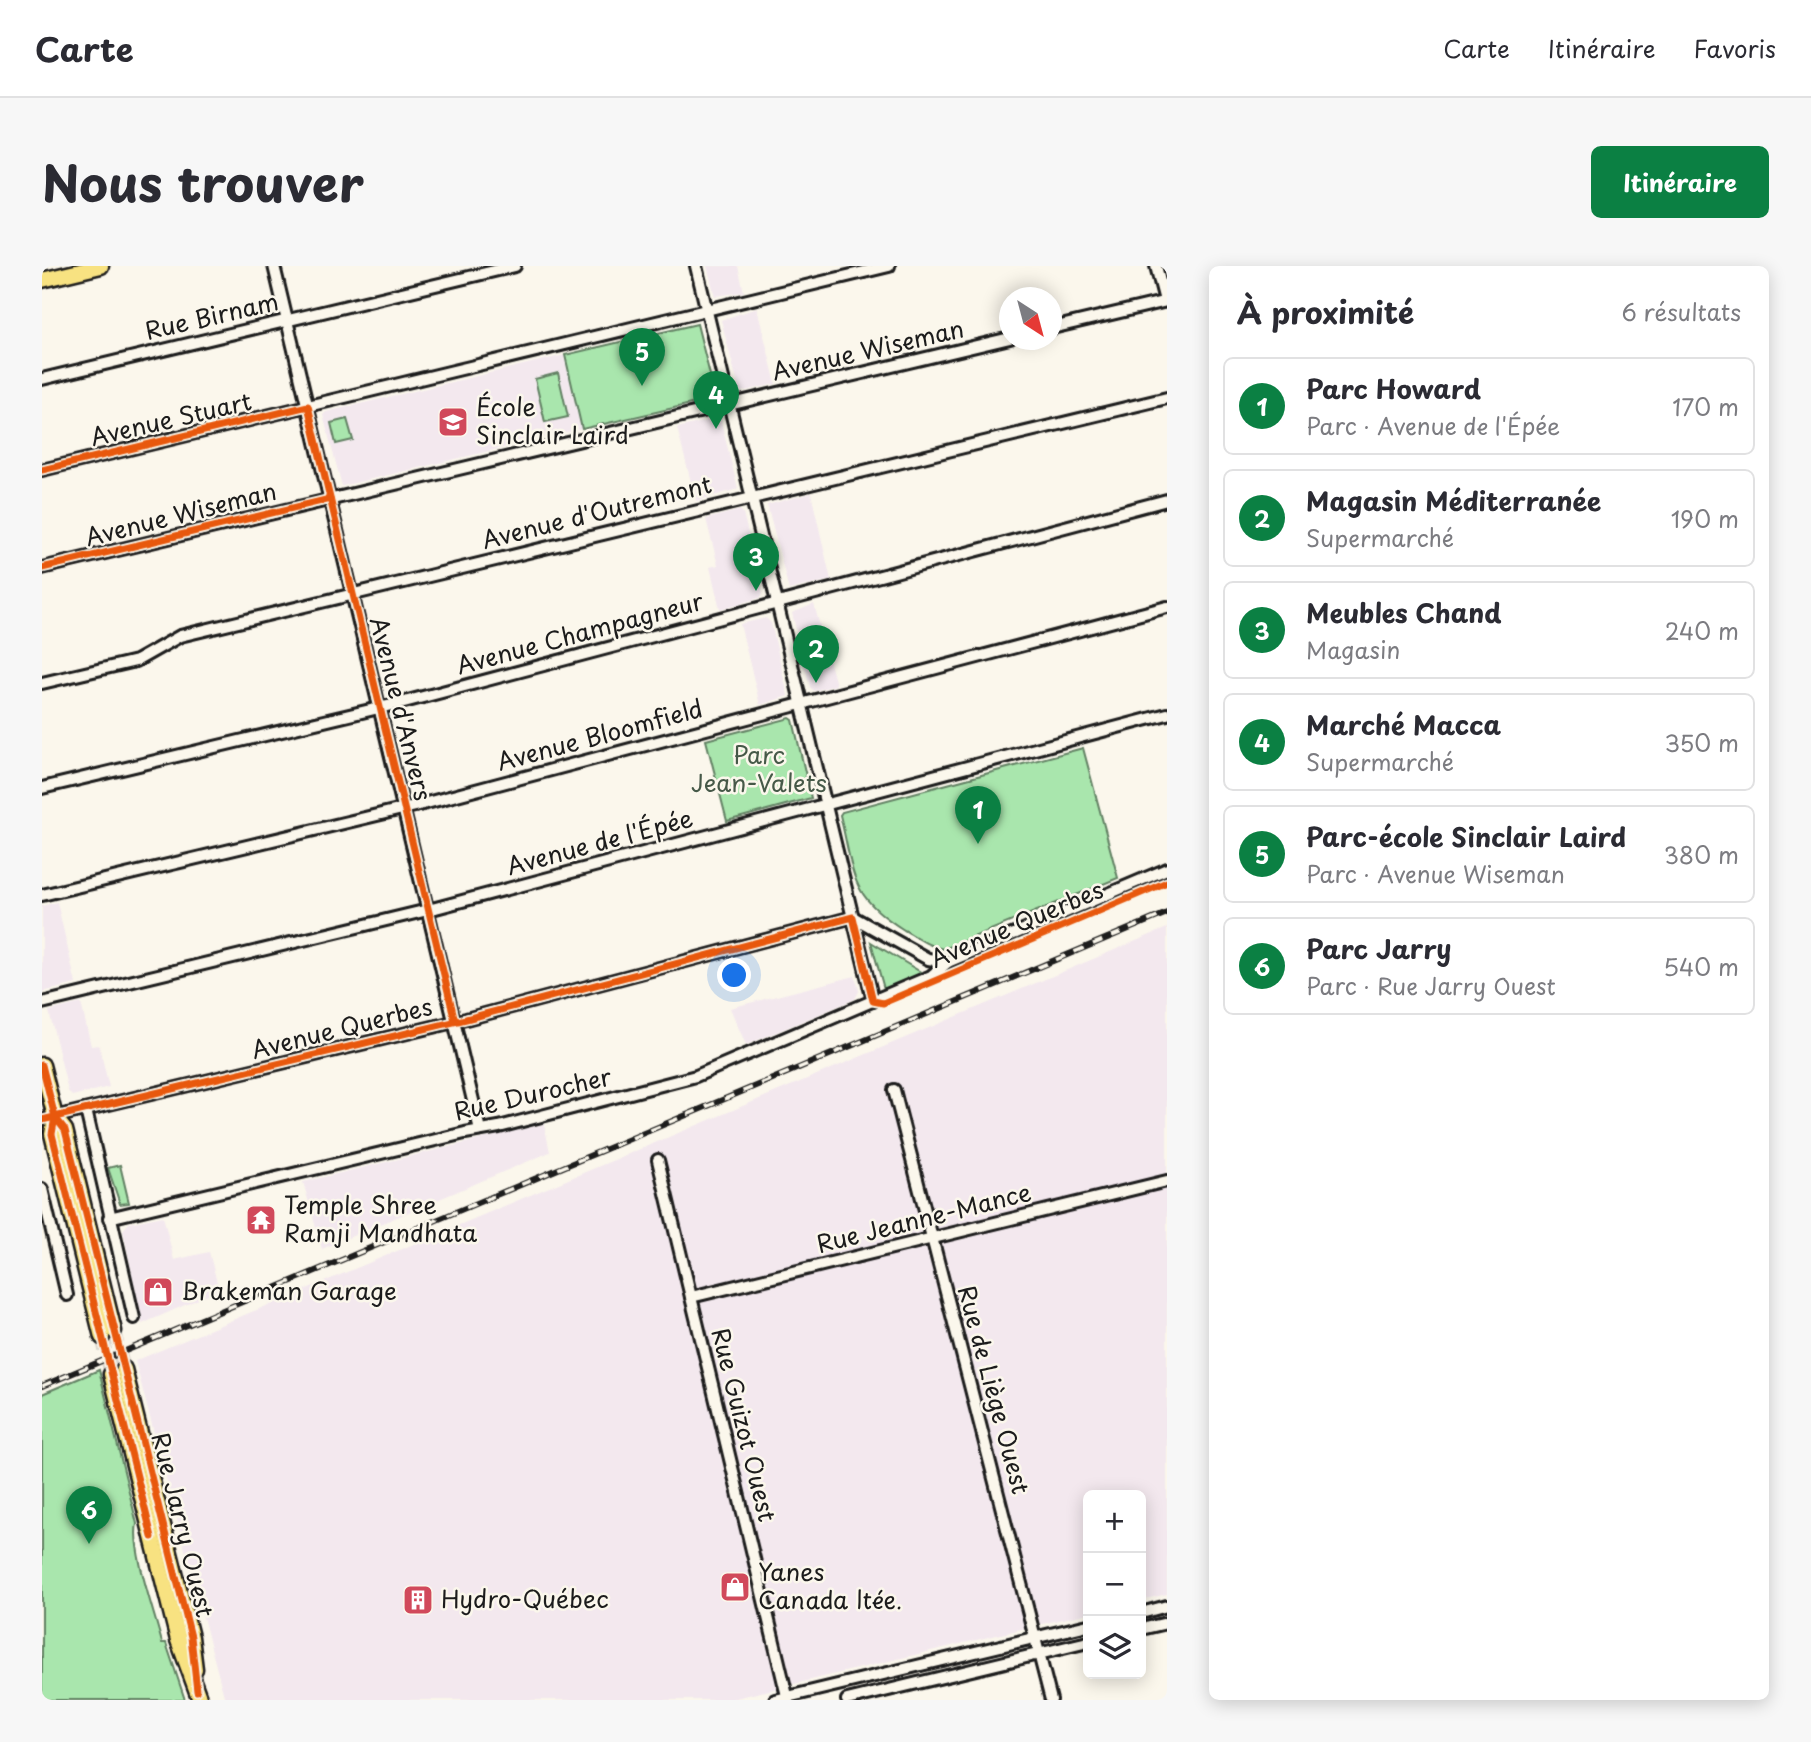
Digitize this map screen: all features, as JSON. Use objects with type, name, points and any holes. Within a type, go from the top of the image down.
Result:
[{"type":"main road","points":[[42,280],[101,266]]},
{"type":"main road","points":[[42,1065],[48,1119],[108,1334]]},
{"type":"main road","name":"Rue Jarry Ouest","points":[[117,1372],[191,1637],[199,1696]]},
{"type":"street","name":"Avenue d'Anvers","points":[[274,266],[480,1130]]},
{"type":"street","name":"Rue Birnam","points":[[42,379],[514,266]]},
{"type":"street","points":[[696,266],[873,1001]]},
{"type":"street","name":"Avenue Stuart","points":[[42,470],[889,266]]},
{"type":"street","points":[[1062,326],[1166,301],[1163,280],[1156,266]]},
{"type":"street","name":"Avenue Wiseman","points":[[42,568],[999,341]]},
{"type":"street","name":"Avenue d'Outremont","points":[[42,683],[136,661],[180,636],[1167,398]]},
{"type":"street","name":"Avenue Champagneur","points":[[42,789],[380,707],[1167,500]]},
{"type":"street","name":"Avenue Bloomfield","points":[[42,895],[405,808],[1167,607]]},
{"type":"street","name":"Avenue de l'Épée","points":[[42,1003],[429,910],[1167,715]]},
{"type":"street","name":"Avenue Querbes","points":[[48,1119],[455,1021],[853,917],[932,961],[948,962],[1167,869]]},
{"type":"street","name":"Rue Durocher","points":[[109,1218],[696,1076],[931,976],[948,962]]},
{"type":"street","name":"Rue de Liège Ouest","points":[[894,1090],[1051,1700]]},
{"type":"street","points":[[86,1110],[134,1318]]},
{"type":"street","name":"Rue Guizot Ouest","points":[[658,1160],[788,1698]]},
{"type":"street","name":"Rue Jeanne-Mance","points":[[691,1297],[1167,1181]]},
{"type":"street","points":[[42,1189],[47,1232],[67,1295]]},
{"type":"street","points":[[1146,1612],[1167,1606]]},
{"type":"street","points":[[1146,1628],[1167,1623]]},
{"type":"street","points":[[775,1700],[1083,1626]]},
{"type":"street","points":[[846,1700],[1083,1643]]},
{"type":"shaded area","points":[[707,266],[738,266],[744,292],[715,296]]},
{"type":"shaded area","points":[[757,308],[776,384],[740,392],[721,320]]},
{"type":"shaded area","name":"École Sinclair Laird","points":[[565,355],[582,429],[342,486],[323,415],[326,412]]},
{"type":"shaded area","points":[[720,418],[738,489],[696,501],[677,428]]},
{"type":"shaded area","points":[[811,493],[831,580],[789,590],[767,505]]},
{"type":"shaded area","points":[[740,510],[743,513],[763,594],[760,598],[720,609],[710,567],[718,565],[706,519]]},
{"type":"shaded area","points":[[814,604],[836,685],[814,691],[810,687],[792,613]]},
{"type":"shaded area","points":[[766,618],[771,623],[788,696],[760,705],[740,624]]},
{"type":"shaded area","points":[[57,902],[76,984],[42,992],[42,906]]},
{"type":"shaded area","points":[[1167,928],[1167,1594],[1146,1599],[1146,1490],[1083,1490],[1083,1614],[728,1700],[225,1700],[135,1361]]},
{"type":"shaded area","points":[[855,976],[859,991],[855,999],[746,1045],[730,1008]]},
{"type":"shaded area","points":[[81,1003],[91,1046],[99,1045],[109,1087],[72,1096],[68,1091],[49,1011]]},
{"type":"shaded area","points":[[544,1124],[550,1152],[322,1249],[303,1182]]},
{"type":"shaded area","points":[[163,1216],[174,1260],[209,1252],[219,1290],[142,1324],[123,1230],[129,1223]]},
{"type":"green space","points":[[697,324],[715,395],[713,399],[582,429],[565,355]]},
{"type":"green space","points":[[558,373],[568,417],[545,422],[535,379]]},
{"type":"green space","points":[[347,419],[353,440],[336,444],[331,423]]},
{"type":"green space","name":"Parc Jean-Valets","points":[[790,718],[793,720],[811,798],[727,821],[706,740]]},
{"type":"green space","points":[[1083,748],[1118,878],[944,949],[928,944],[904,930],[872,906],[863,894],[852,869],[840,815],[842,812]]},
{"type":"green space","points":[[871,942],[924,974],[884,989]]},
{"type":"green space","points":[[120,1165],[129,1203],[120,1204],[108,1168]]},
{"type":"green space","points":[[99,1370],[137,1524],[137,1549],[145,1582],[162,1643],[166,1643],[185,1700],[42,1700],[42,1394]]},
{"type":"tunnel","points":[[114,1331],[124,1369]]},
{"type":"tunnel","points":[[102,1337],[111,1374]]},
{"type":"railway","points":[[42,1386],[1167,913]]},
{"type":"cycle path","points":[[42,470],[308,406],[455,1021]]},
{"type":"cycle path","points":[[42,568],[330,499]]},
{"type":"cycle path","points":[[42,1120],[466,1019],[853,917],[873,1001],[883,1003],[1167,882]]},
{"type":"cycle path","points":[[42,1065],[55,1117],[52,1134],[152,1537]]},
{"type":"cycle path","points":[[55,1117],[65,1130],[191,1637],[197,1691]]},
{"type":"place","name":"Parc-école Sinclair Laird","points":[[642,386]]},
{"type":"place","name":"École Sinclair Laird","points":[[453,422]]},
{"type":"place","name":"Marché Macca","points":[[716,429]]},
{"type":"place","name":"Meubles Chand","points":[[756,591]]},
{"type":"place","name":"Magasin Méditerranée","points":[[816,683]]},
{"type":"place","name":"Parc Howard","points":[[978,844]]},
{"type":"place","name":"Temple Shree Ramji Mandhata","points":[[261,1220]]},
{"type":"place","name":"Brakeman Garage","points":[[158,1292]]},
{"type":"place","name":"Parc Jarry","points":[[89,1544]]},
{"type":"place","name":"Yanes Canada ltée.","points":[[735,1587]]},
{"type":"place","name":"Hydro-Québec","points":[[418,1600]]}]
